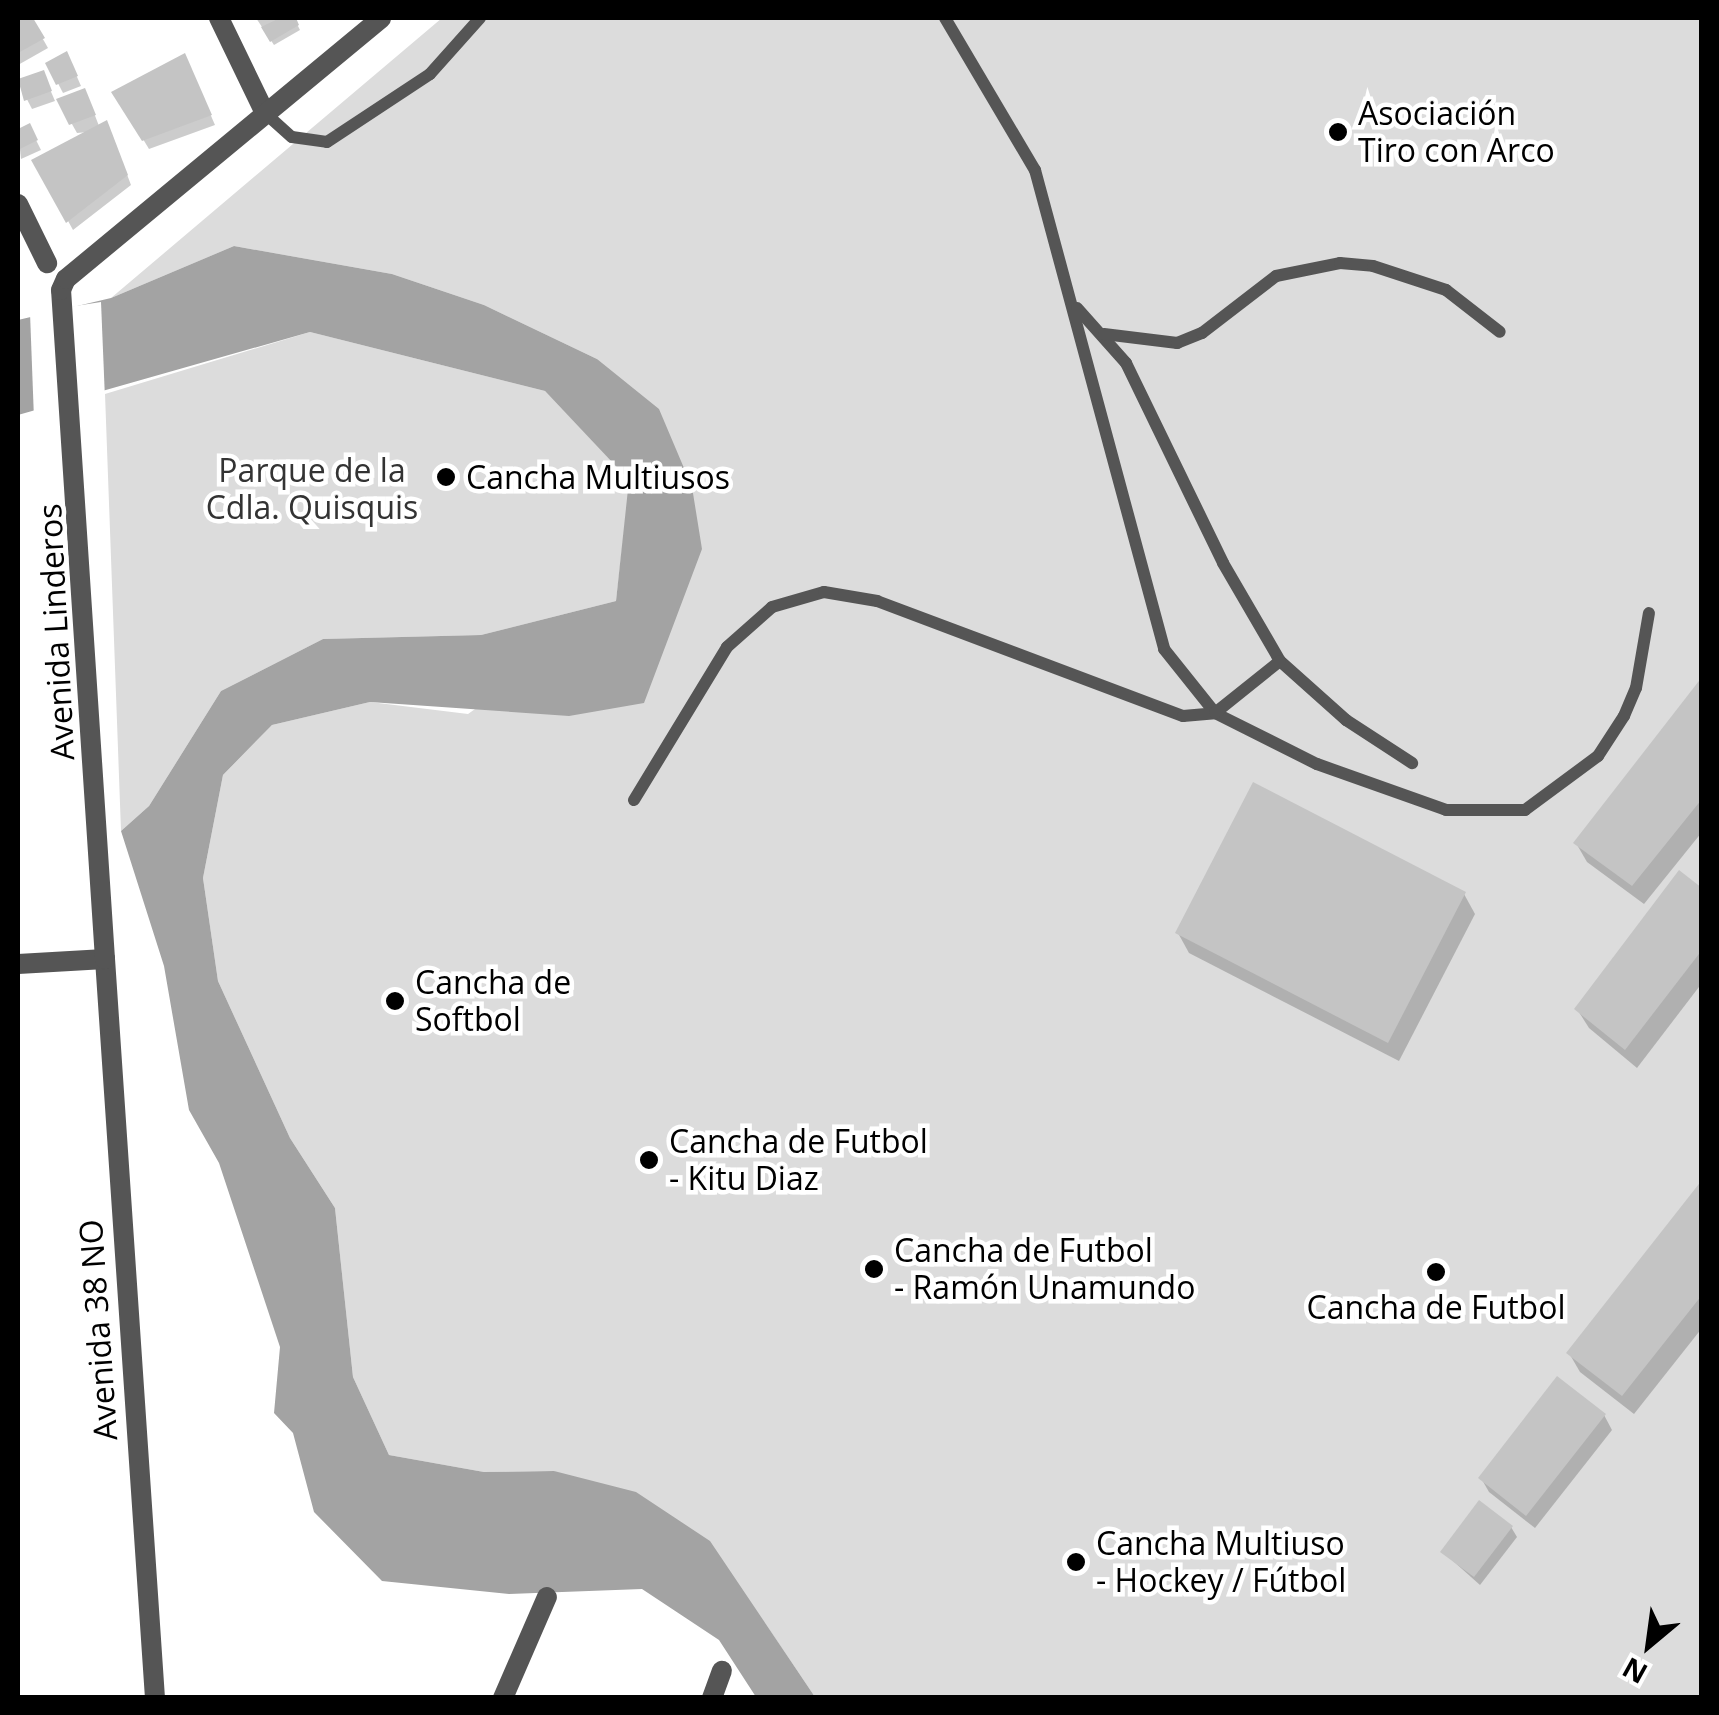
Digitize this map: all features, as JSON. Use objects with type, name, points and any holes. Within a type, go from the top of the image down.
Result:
[{"type":"street","points":[[219,18],[265,112],[380,18]]},
{"type":"street","name":"Avenida Linderos","points":[[105,959],[75,450],[62,302],[66,279],[265,112]]},
{"type":"street","points":[[18,204],[47,262]]},
{"type":"street","points":[[18,964],[105,959]]},
{"type":"street","name":"Avenida 38 NO","points":[[105,959],[155,1698]]},
{"type":"street","points":[[503,1698],[546,1597]]},
{"type":"street","points":[[712,1698],[722,1671]]},
{"type":"lane","points":[[265,112],[292,137],[328,142],[430,74],[480,18]]},
{"type":"lane","points":[[946,18],[1035,170],[1164,648],[1215,713]]},
{"type":"lane","points":[[1104,334],[1177,343],[1202,333],[1276,276],[1340,263],[1373,266],[1446,290],[1500,332]]},
{"type":"lane","points":[[1075,307],[1104,334],[1280,661],[1346,720],[1412,763]]},
{"type":"lane","points":[[634,800],[727,648],[772,607],[824,592],[878,601],[1159,710],[1215,713],[1316,764],[1446,810],[1524,810],[1598,756],[1624,716],[1636,688],[1649,613]]},
{"type":"lane","points":[[1215,713],[1280,661]]},
{"type":"green space","points":[[442,18],[1701,18],[1701,1697],[815,1697],[765,1623],[554,1471],[484,1472],[389,1455],[353,1377],[335,1208],[290,1138],[218,981],[203,878],[223,775],[272,725],[370,702],[468,714],[702,549],[597,359],[484,305],[392,274],[234,246],[111,298]]},
{"type":"green space","name":"Parque de la Cdla. Quisquis","points":[[310,332],[545,391],[630,480],[616,601],[481,635],[323,639],[221,691],[149,806],[121,831],[105,394]]},
{"type":"shaded area","points":[[234,246],[392,274],[484,305],[597,359],[659,409],[692,487],[702,549],[644,703],[569,716],[370,702],[272,725],[223,775],[203,878],[218,981],[290,1138],[335,1208],[353,1377],[389,1455],[484,1472],[554,1471],[636,1492],[710,1541],[815,1697],[756,1697],[719,1640],[642,1589],[509,1594],[382,1581],[314,1512],[293,1433],[274,1413],[280,1347],[219,1163],[189,1110],[164,966],[121,831],[149,806],[221,691],[323,639],[481,635],[616,601],[629,480],[545,391],[310,332],[18,415],[18,320],[111,298]]},
{"type":"pier","points":[[101,302],[105,399],[34,419],[30,313]]},
{"type":"building","points":[[18,18],[33,18],[45,38],[18,53]]},
{"type":"building","points":[[280,18],[296,18],[299,25],[270,42],[261,27]]},
{"type":"building","points":[[67,51],[78,76],[56,85],[45,63]]},
{"type":"building","points":[[185,53],[212,115],[142,141],[111,92]]},
{"type":"building","points":[[44,70],[52,91],[24,101],[18,79]]},
{"type":"building","points":[[85,88],[96,115],[69,125],[56,99]]},
{"type":"building","points":[[107,120],[128,175],[66,223],[31,160]]},
{"type":"building","points":[[30,123],[38,140],[18,150],[18,129]]},
{"type":"building","points":[[1702,677],[1702,799],[1632,886],[1573,843]]},
{"type":"building","points":[[1253,782],[1466,892],[1388,1043],[1175,933]]},
{"type":"building","points":[[1679,870],[1702,888],[1702,950],[1625,1050],[1574,1009]]},
{"type":"building","points":[[1702,1180],[1702,1295],[1622,1396],[1566,1353]]},
{"type":"building","points":[[1557,1376],[1606,1414],[1526,1516],[1478,1478]]},
{"type":"building","points":[[1479,1500],[1513,1526],[1474,1577],[1440,1552]]},
{"type":"place","name":"Asociación Tiro con Arco","points":[[1338,132]]},
{"type":"place","name":"Cancha Multiusos","points":[[446,477]]},
{"type":"place","name":"Cancha de Softbol","points":[[395,1001]]},
{"type":"place","name":"Cancha de Futbol - Kitu Diaz","points":[[649,1160]]},
{"type":"place","name":"Cancha de Futbol - Ramón Unamundo","points":[[874,1269]]},
{"type":"place","name":"Cancha de Futbol","points":[[1436,1272]]},
{"type":"place","name":"Cancha Multiuso - Hockey / Fútbol","points":[[1076,1562]]}]
